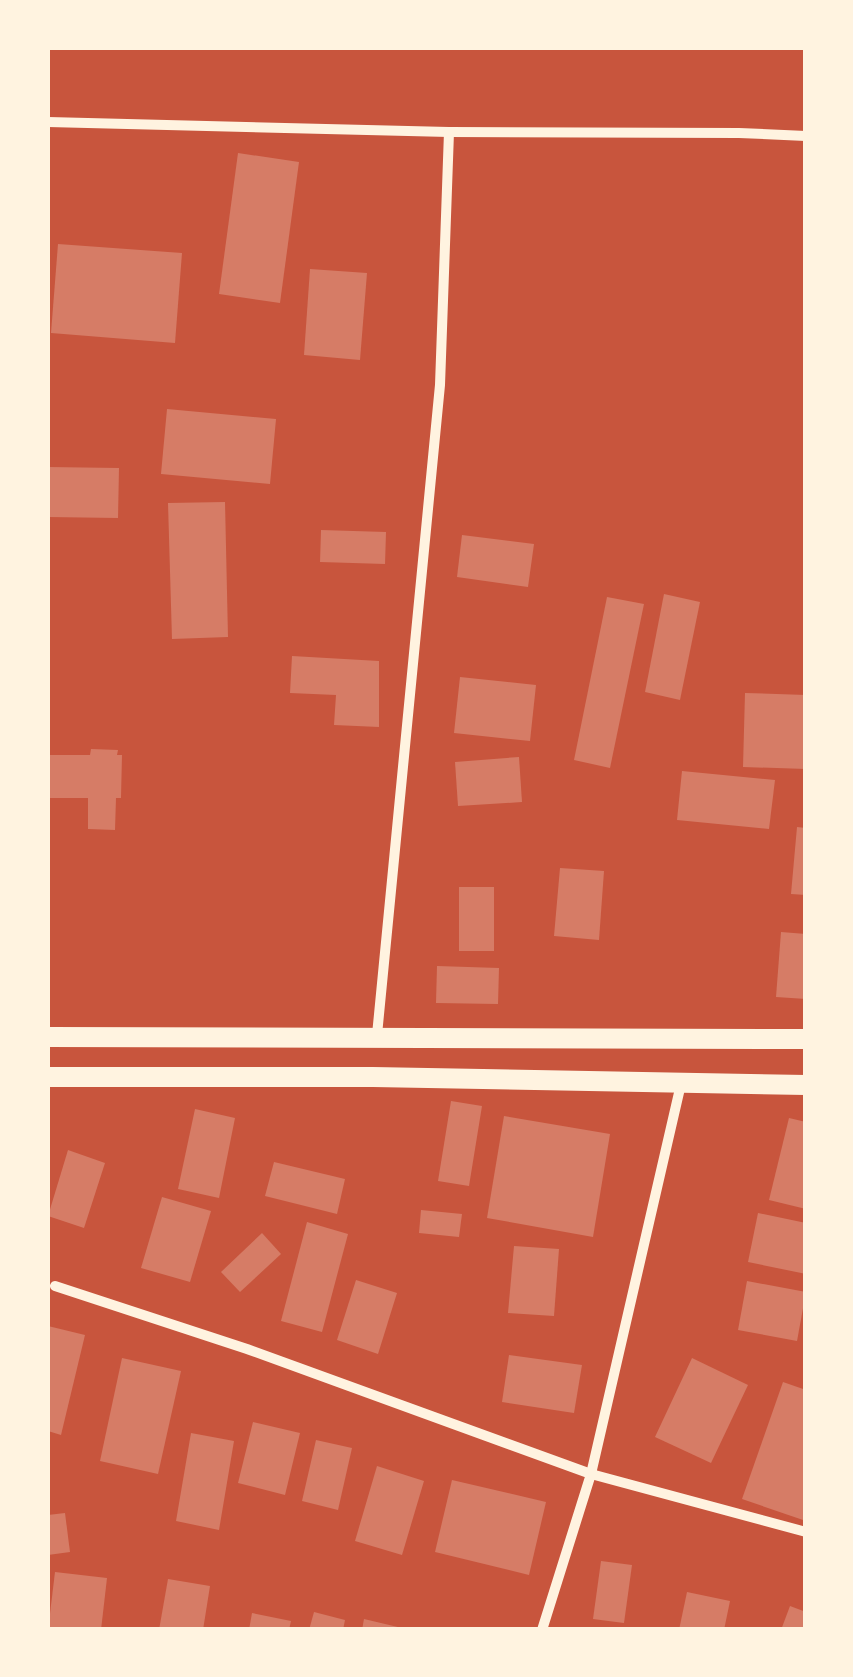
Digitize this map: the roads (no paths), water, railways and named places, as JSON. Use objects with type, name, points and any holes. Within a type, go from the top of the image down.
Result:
[{"type":"main road","points":[[48,1037],[806,1038]]},
{"type":"main road","points":[[48,1077],[373,1077],[806,1085]]},
{"type":"street","points":[[48,122],[806,136]]},
{"type":"street","points":[[377,1036],[440,385],[449,132]]},
{"type":"street","points":[[542,1630],[590,1474],[680,1084]]},
{"type":"street","points":[[55,1286],[248,1350],[590,1474],[806,1532]]}]
